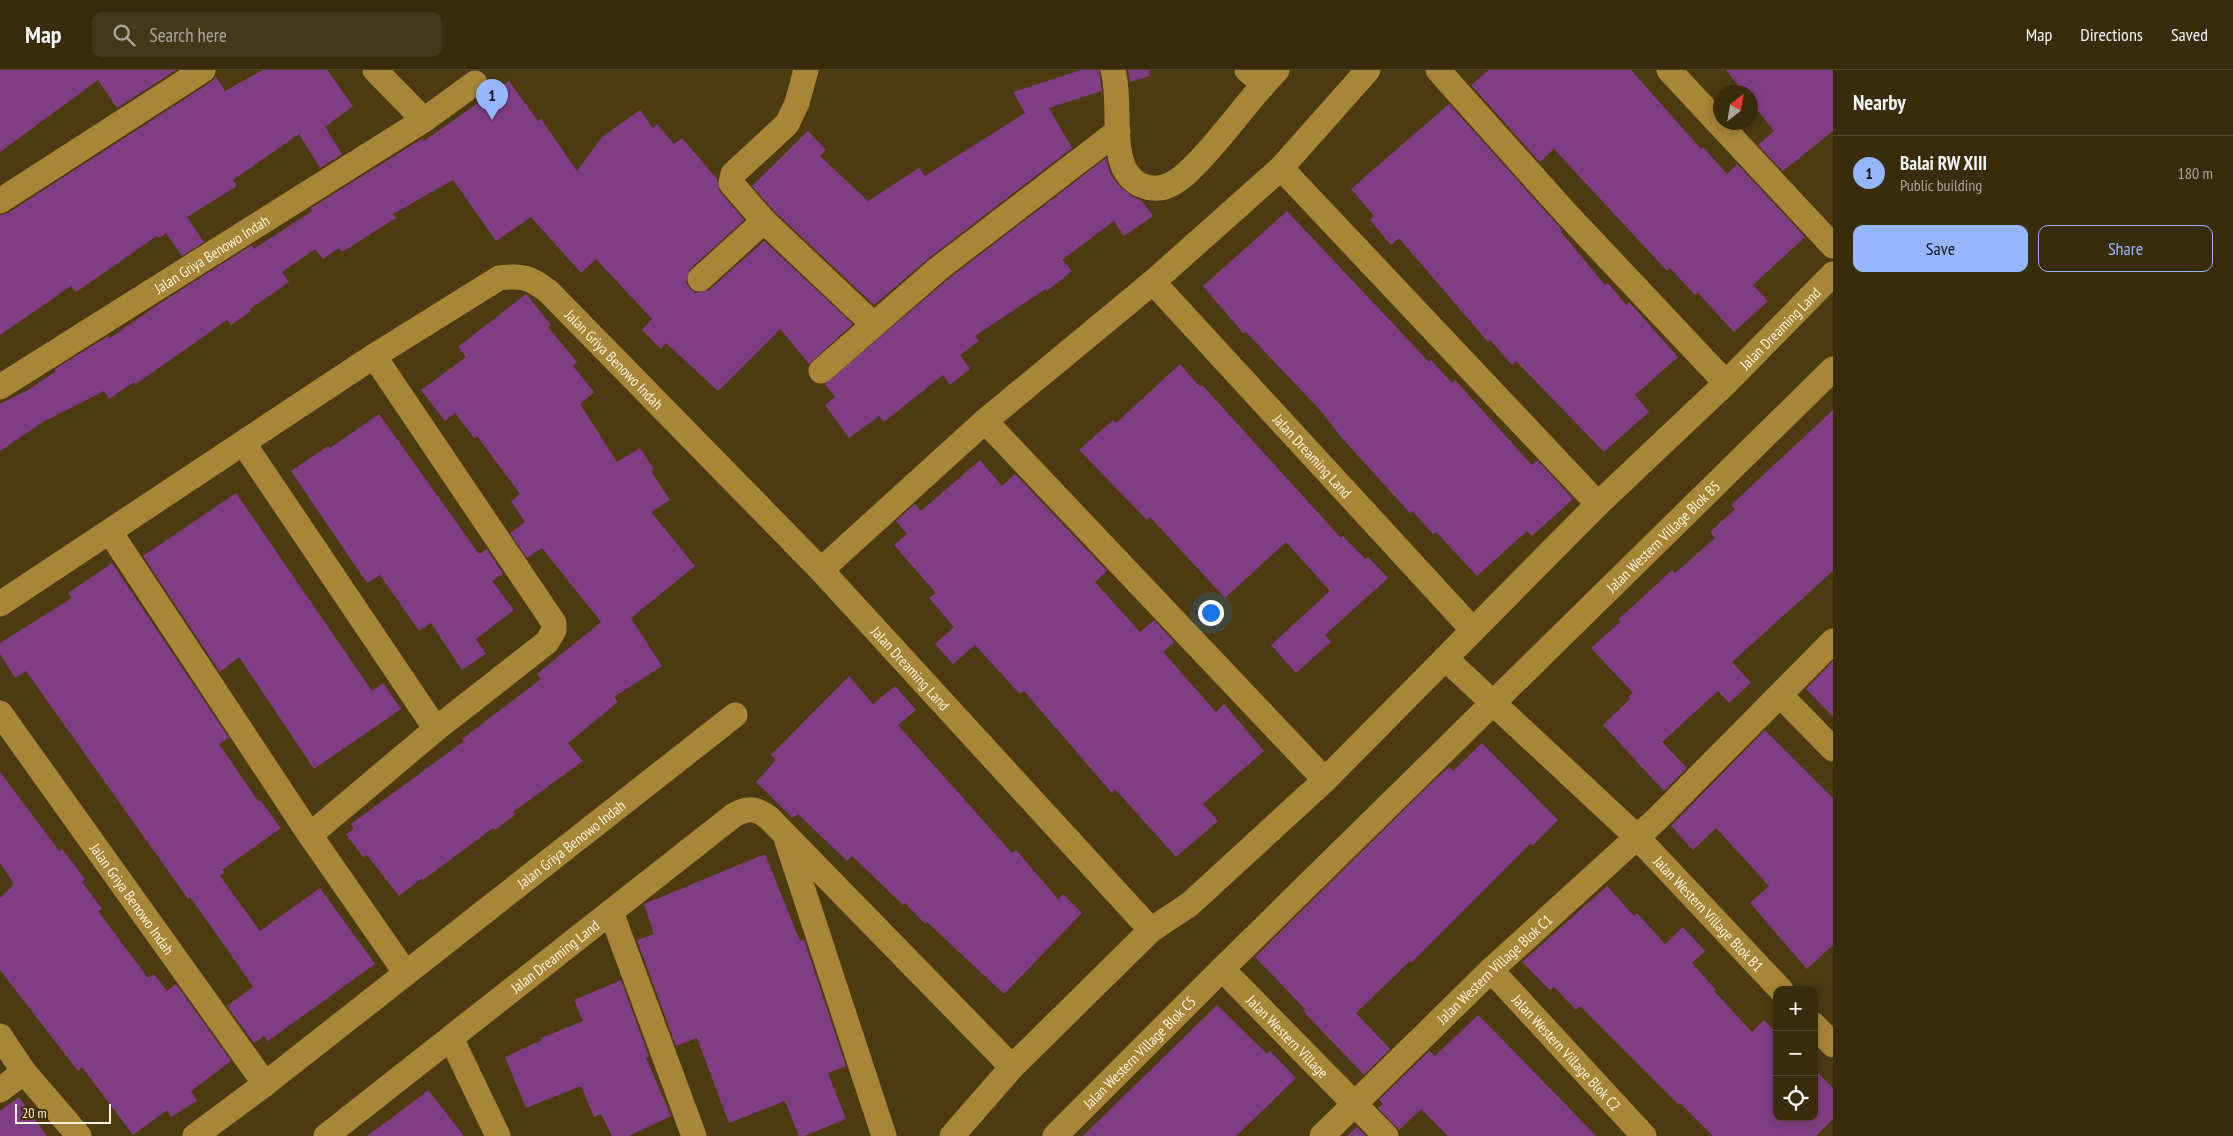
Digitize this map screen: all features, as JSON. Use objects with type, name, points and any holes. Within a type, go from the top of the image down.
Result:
[{"type":"street","points":[[0,200],[203,70]]},
{"type":"street","points":[[374,70],[424,120]]},
{"type":"street","points":[[806,70],[797,103],[787,124],[731,178],[733,188],[764,221],[874,325]]},
{"type":"street","points":[[1112,70],[1118,101],[1118,131],[1124,167],[1138,184],[1150,189],[1165,187],[1183,176],[1216,144],[1263,75]]},
{"type":"street","points":[[821,570],[984,421],[1153,282],[1281,168],[1368,70]]},
{"type":"street","name":"Jalan Dreaming Land","points":[[1438,70],[1565,212],[1726,383]]},
{"type":"street","points":[[1669,70],[1833,246]]},
{"type":"street","name":"Jalan Griya Benowo Indah","points":[[0,387],[424,120],[475,83]]},
{"type":"street","points":[[821,371],[938,269],[1118,131]]},
{"type":"street","points":[[1281,168],[1598,504]]},
{"type":"street","points":[[700,279],[764,221]]},
{"type":"street","name":"Jalan Dreaming Land","points":[[952,1136],[1012,1068],[1151,930],[1190,904],[1325,780],[1449,662],[1473,630],[1598,504],[1726,383],[1833,274]]},
{"type":"street","name":"Jalan Griya Benowo Indah","points":[[0,604],[374,356],[499,278],[519,275],[534,281],[548,291],[821,570]]},
{"type":"street","name":"Jalan Dreaming Land","points":[[1153,282],[1473,630]]},
{"type":"street","points":[[310,834],[436,729],[547,642],[554,630],[554,623],[374,356]]},
{"type":"street","name":"Jalan Western Village Blok B5","points":[[1488,700],[1833,369]]},
{"type":"street","points":[[984,421],[1325,780]]},
{"type":"street","points":[[244,444],[436,729]]},
{"type":"street","points":[[110,532],[310,834],[405,972]]},
{"type":"street","name":"Jalan Dreaming Land","points":[[821,570],[1151,930]]},
{"type":"street","points":[[1637,837],[1781,696],[1833,640]]},
{"type":"street","name":"Jalan Western Village Blok B1","points":[[1449,662],[1637,837],[1777,986]]},
{"type":"street","points":[[1781,696],[1833,749]]},
{"type":"street","points":[[1222,969],[1488,700]]},
{"type":"street","name":"Jalan Griya Benowo Indah","points":[[0,712],[265,1084]]},
{"type":"street","name":"Jalan Griya Benowo Indah","points":[[195,1136],[265,1084],[405,972],[735,715]]},
{"type":"street","name":"Jalan Dreaming Land","points":[[326,1136],[734,815],[746,809],[759,810],[785,835],[1012,1068]]},
{"type":"street","name":"Jalan Dreaming Land","points":[[785,835],[884,1136]]},
{"type":"street","name":"Jalan Western Village Blok C1","points":[[1354,1103],[1491,970],[1637,837]]},
{"type":"street","points":[[611,912],[694,1136]]},
{"type":"street","name":"Jalan Western Village","points":[[1222,969],[1386,1136]]},
{"type":"street","name":"Jalan Western Village Blok C5","points":[[1055,1136],[1222,969]]},
{"type":"street","name":"Jalan Western Village Blok C2","points":[[1491,970],[1644,1136]]},
{"type":"street","points":[[1818,1029],[1833,1045]]},
{"type":"street","points":[[0,1036],[24,1072],[79,1136]]},
{"type":"street","points":[[451,1038],[498,1136]]},
{"type":"street","points":[[0,1090],[24,1072]]},
{"type":"street","points":[[1322,1136],[1354,1103]]},
{"type":"building","points":[[0,70],[176,70],[117,108],[98,80],[0,152]]},
{"type":"building","points":[[263,70],[327,70],[353,106],[325,127],[342,154],[320,168],[299,134],[233,180],[237,186],[187,217],[204,242],[182,256],[166,233],[159,238],[157,236],[76,292],[71,286],[0,335],[0,215],[8,213],[211,82],[216,76],[225,91]]},
{"type":"building","points":[[1081,70],[1099,70],[1102,91],[1049,108],[1072,148],[929,258],[874,305],[774,211],[752,186],[808,131],[826,150],[820,156],[868,201],[919,168],[925,176],[1025,113],[1013,92]]},
{"type":"building","points":[[1128,70],[1149,70],[1150,76],[1130,82]]},
{"type":"building","points":[[1489,70],[1631,70],[1701,149],[1703,147],[1727,174],[1737,164],[1805,237],[1753,285],[1768,301],[1734,332],[1698,293],[1695,295],[1670,268],[1667,271],[1554,149],[1540,162],[1471,85]]},
{"type":"building","points":[[1726,70],[1833,70],[1833,131],[1783,171],[1758,145],[1774,131],[1758,111],[1758,85],[1738,85]]},
{"type":"building","points":[[509,81],[538,121],[541,119],[577,171],[602,137],[640,110],[653,128],[657,124],[674,144],[682,138],[717,179],[720,192],[744,220],[690,269],[686,282],[690,289],[696,293],[709,290],[764,241],[853,324],[809,364],[780,329],[718,391],[666,343],[661,349],[642,330],[652,319],[596,259],[581,273],[531,217],[496,241],[453,180],[393,214],[396,218],[342,252],[339,248],[323,259],[315,249],[282,272],[289,282],[250,309],[251,311],[231,325],[227,320],[136,384],[134,382],[109,399],[104,391],[43,422],[0,451],[0,404],[28,390],[56,371],[55,369],[108,336],[110,338],[162,302],[252,245],[254,249],[312,211],[311,208],[423,138],[424,141]]},
{"type":"building","points":[[1449,104],[1562,230],[1561,232],[1605,285],[1608,283],[1626,305],[1629,302],[1678,357],[1635,395],[1649,412],[1604,452],[1516,361],[1512,365],[1490,340],[1488,342],[1399,238],[1391,245],[1370,220],[1374,216],[1351,189]]},
{"type":"building","points":[[1106,158],[1110,173],[1118,185],[1142,201],[1153,216],[1124,236],[1114,221],[1062,260],[1072,271],[1047,291],[1046,289],[975,336],[979,341],[960,355],[970,369],[950,385],[943,375],[884,422],[879,416],[849,438],[825,405],[835,397],[825,384],[947,280]]},
{"type":"building","points":[[1287,211],[1429,362],[1431,360],[1452,383],[1455,380],[1532,465],[1537,460],[1573,499],[1532,536],[1527,531],[1477,576],[1436,532],[1433,534],[1412,511],[1410,513],[1341,437],[1320,410],[1246,332],[1244,334],[1203,286]]},
{"type":"building","points":[[526,294],[551,325],[548,327],[577,362],[573,366],[594,392],[580,404],[617,462],[640,448],[654,469],[651,471],[670,500],[651,512],[695,566],[631,618],[662,666],[614,697],[618,702],[568,743],[583,761],[513,812],[515,815],[495,830],[493,828],[399,896],[367,855],[363,857],[346,834],[354,829],[351,824],[464,741],[462,739],[541,679],[537,674],[601,622],[542,548],[527,558],[510,533],[525,522],[511,501],[520,494],[477,436],[474,438],[455,413],[445,421],[421,390],[466,357],[458,347]]},
{"type":"building","points":[[1180,364],[1200,387],[1202,385],[1341,538],[1343,536],[1365,559],[1368,557],[1388,578],[1325,635],[1331,642],[1296,673],[1271,645],[1330,591],[1286,542],[1225,598],[1150,517],[1147,520],[1079,450],[1113,420],[1116,423]]},
{"type":"building","points":[[1833,410],[1833,571],[1732,662],[1751,683],[1729,703],[1718,691],[1662,742],[1687,768],[1664,791],[1603,725],[1630,699],[1628,697],[1633,693],[1591,648],[1672,570],[1675,573],[1715,538],[1710,532],[1735,509],[1731,505]]},
{"type":"building","points":[[379,414],[479,554],[487,549],[503,574],[492,581],[514,610],[476,639],[486,654],[462,670],[431,623],[419,631],[380,575],[367,583],[291,471],[328,446],[330,448]]},
{"type":"building","points":[[980,460],[1002,486],[1015,474],[1107,571],[1095,582],[1140,632],[1154,620],[1174,642],[1163,652],[1216,712],[1224,704],[1264,751],[1203,804],[1218,821],[1176,857],[1115,789],[1112,793],[1024,691],[1020,694],[975,645],[953,664],[935,644],[954,627],[929,598],[936,593],[894,545],[907,534],[896,521],[915,504],[921,511]]},
{"type":"building","points":[[236,493],[372,691],[383,683],[401,709],[314,769],[239,657],[220,672],[143,556]]},
{"type":"building","points":[[112,563],[229,738],[219,744],[258,801],[260,800],[281,828],[222,870],[225,873],[220,876],[260,931],[320,888],[375,964],[268,1041],[264,1036],[254,1043],[227,1006],[253,987],[227,949],[190,897],[188,899],[26,671],[15,678],[0,654],[0,643],[72,598],[68,593]]},
{"type":"building","points":[[1833,661],[1833,717],[1806,689]]},
{"type":"building","points":[[849,676],[873,704],[895,686],[916,710],[898,725],[1012,853],[1016,850],[1058,899],[1063,894],[1082,913],[1004,994],[927,922],[925,924],[905,903],[903,905],[852,856],[847,861],[798,814],[793,818],[756,782],[776,760],[771,755]]},
{"type":"building","points":[[1765,730],[1833,798],[1833,945],[1807,969],[1750,903],[1769,886],[1716,828],[1693,850],[1671,826]]},
{"type":"building","points":[[1482,743],[1558,820],[1532,846],[1530,844],[1411,963],[1410,961],[1356,1013],[1390,1049],[1364,1075],[1255,957],[1423,791],[1449,767],[1453,771]]},
{"type":"building","points":[[0,772],[60,852],[62,849],[85,879],[82,882],[102,909],[98,911],[148,978],[154,974],[167,991],[176,984],[231,1061],[191,1091],[197,1101],[171,1117],[167,1110],[133,1135],[82,1067],[78,1071],[0,970],[0,898],[14,884],[0,863]]},
{"type":"building","points":[[765,854],[800,941],[804,940],[846,1066],[828,1073],[846,1119],[804,1136],[799,1136],[785,1101],[729,1123],[697,1038],[676,1046],[637,940],[654,934],[644,904]]},
{"type":"building","points":[[1607,886],[1634,916],[1637,913],[1665,944],[1683,927],[1705,951],[1692,963],[1716,990],[1714,991],[1752,1032],[1764,1020],[1773,1029],[1773,1121],[1818,1121],[1818,1073],[1833,1088],[1833,1119],[1816,1136],[1713,1136],[1680,1103],[1679,1105],[1580,1006],[1576,1010],[1554,987],[1550,990],[1522,962]]},
{"type":"building","points":[[621,980],[649,1057],[646,1058],[671,1116],[629,1136],[612,1136],[601,1114],[594,1117],[581,1086],[526,1108],[505,1057],[542,1040],[541,1038],[583,1021],[574,1000]]},
{"type":"building","points":[[1217,1005],[1267,1054],[1270,1051],[1296,1078],[1236,1136],[1083,1136]]},
{"type":"building","points":[[1478,1015],[1596,1136],[1448,1136],[1421,1109],[1399,1130],[1378,1108],[1383,1104],[1379,1100],[1429,1051],[1435,1056]]},
{"type":"building","points":[[428,1090],[464,1136],[367,1136],[413,1102]]},
{"type":"building","points":[[19,1097],[47,1136],[0,1136],[0,1111]]},
{"type":"building","points":[[1357,1127],[1366,1136],[1347,1136]]},
{"type":"place","name":"Balai RW XIII","points":[[492,120]]}]
